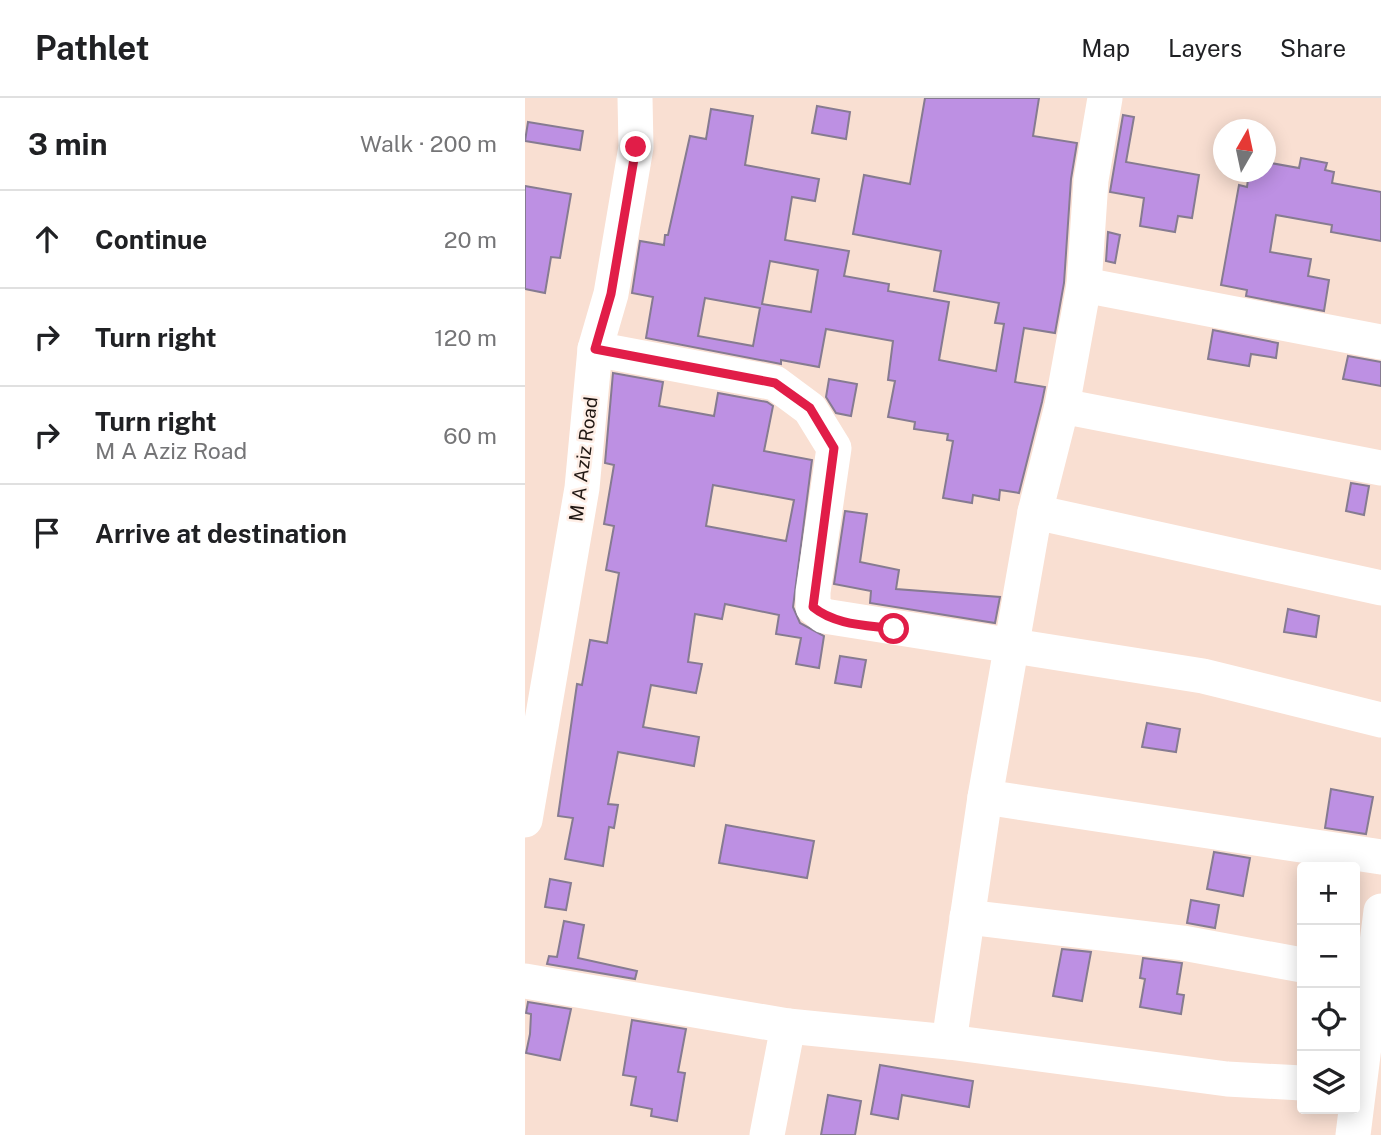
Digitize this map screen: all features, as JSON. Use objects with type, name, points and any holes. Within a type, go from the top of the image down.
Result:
[{"type":"street","name":"M A Aziz Road","points":[[525,820],[582,488],[595,349],[611,294],[636,147],[635,98]]},
{"type":"street","points":[[949,1042],[985,797],[1014,644],[1035,512],[1062,406],[1084,285],[1091,180],[1105,98]]},
{"type":"street","points":[[1084,285],[1381,342]]},
{"type":"street","points":[[595,349],[775,383],[810,408],[834,448],[813,592],[813,607],[824,616],[1203,676],[1381,720]]},
{"type":"street","points":[[1062,406],[1381,468]]},
{"type":"street","points":[[1035,512],[1381,588]]},
{"type":"street","points":[[985,797],[1381,857]]},
{"type":"street","points":[[1353,1135],[1365,1088],[1370,969],[1381,911]]},
{"type":"street","points":[[967,917],[1183,943],[1297,964]]},
{"type":"street","points":[[525,981],[788,1026],[949,1042],[1227,1079],[1297,1083]]},
{"type":"street","points":[[767,1135],[788,1026]]},
{"type":"building","points":[[925,98],[1039,98],[1033,136],[1077,143],[1071,179],[1064,283],[1055,333],[1024,328],[1015,382],[1045,387],[1042,402],[1019,493],[1000,490],[999,500],[973,495],[972,503],[943,498],[953,441],[947,440],[948,434],[914,429],[915,422],[888,417],[895,381],[888,380],[893,341],[826,329],[819,367],[781,360],[781,364],[646,338],[653,297],[632,293],[640,241],[664,245],[665,235],[668,235],[690,136],[706,139],[711,109],[753,116],[745,165],[819,179],[815,201],[792,197],[785,240],[849,251],[844,276],[889,284],[888,291],[949,302],[939,360],[996,371],[1004,324],[995,323],[999,303],[934,291],[941,251],[853,234],[864,175],[910,184]],"holes":[[[770,261],[818,270],[811,312],[762,304]],[[705,298],[760,308],[753,346],[698,336]]]},
{"type":"building","points":[[817,106],[850,112],[846,139],[812,133]]},
{"type":"building","points":[[1123,115],[1134,117],[1126,162],[1199,175],[1192,218],[1178,216],[1175,232],[1140,226],[1144,198],[1110,192]]},
{"type":"building","points":[[528,122],[583,131],[580,150],[525,141]]},
{"type":"building","points":[[1301,158],[1327,163],[1325,170],[1334,172],[1332,183],[1381,192],[1381,241],[1331,232],[1332,225],[1276,215],[1270,252],[1311,259],[1308,276],[1329,280],[1324,311],[1246,296],[1247,290],[1221,285],[1239,185],[1247,187],[1248,182],[1276,182],[1276,164],[1299,168]]},
{"type":"building","points":[[525,186],[571,194],[560,258],[551,257],[545,293],[525,289]]},
{"type":"building","points":[[1108,232],[1120,235],[1115,263],[1106,261]]},
{"type":"building","points":[[1213,330],[1278,343],[1276,358],[1251,354],[1249,366],[1208,359]]},
{"type":"building","points":[[1348,356],[1381,362],[1381,386],[1343,379]]},
{"type":"building","points":[[613,373],[663,382],[659,406],[714,416],[718,393],[767,402],[773,406],[764,451],[812,460],[793,607],[800,623],[824,636],[819,668],[796,664],[801,638],[776,634],[779,615],[725,604],[722,619],[695,614],[688,662],[702,664],[696,693],[651,685],[643,727],[699,737],[694,766],[618,752],[608,804],[618,805],[614,828],[609,827],[603,866],[565,859],[573,818],[558,816],[577,684],[582,685],[590,640],[607,643],[619,573],[606,570],[614,526],[604,524],[614,465],[605,463]],"holes":[[[713,485],[794,500],[786,541],[706,526]]]},
{"type":"building","points":[[829,379],[857,384],[851,416],[836,413],[826,397]]},
{"type":"building","points":[[1351,483],[1369,486],[1364,515],[1346,511]]},
{"type":"building","points":[[845,511],[867,514],[860,562],[899,570],[896,589],[1000,597],[995,623],[870,603],[871,591],[834,584]]},
{"type":"building","points":[[1288,609],[1319,616],[1316,637],[1284,632]]},
{"type":"building","points":[[840,656],[866,660],[861,687],[835,683]]},
{"type":"building","points":[[1147,723],[1180,729],[1176,752],[1142,747]]},
{"type":"building","points":[[1331,789],[1373,797],[1366,834],[1325,828]]},
{"type":"building","points":[[726,825],[814,841],[807,878],[719,863]]},
{"type":"building","points":[[1214,852],[1250,858],[1243,896],[1207,889]]},
{"type":"building","points":[[550,879],[571,883],[566,910],[545,907]]},
{"type":"building","points":[[1191,900],[1219,905],[1215,928],[1187,923]]},
{"type":"building","points":[[564,921],[584,925],[578,958],[637,971],[635,979],[547,964],[549,956],[557,957]]},
{"type":"building","points":[[1062,949],[1091,952],[1082,1001],[1053,996]]},
{"type":"building","points":[[1143,958],[1182,963],[1177,994],[1184,995],[1181,1014],[1140,1007],[1145,979],[1140,978]]},
{"type":"building","points":[[528,1002],[571,1009],[560,1060],[526,1053],[531,1014],[526,1013]]},
{"type":"building","points":[[632,1020],[686,1029],[678,1072],[685,1073],[677,1121],[651,1116],[652,1109],[631,1105],[636,1077],[623,1075]]},
{"type":"building","points":[[880,1065],[973,1081],[969,1107],[902,1095],[898,1119],[871,1114]]},
{"type":"building","points":[[828,1095],[861,1101],[855,1135],[821,1135]]},
{"type":"route","points":[[636,147],[611,294],[595,349],[775,383],[810,408],[834,448],[813,607],[824,616],[894,629]]}]
